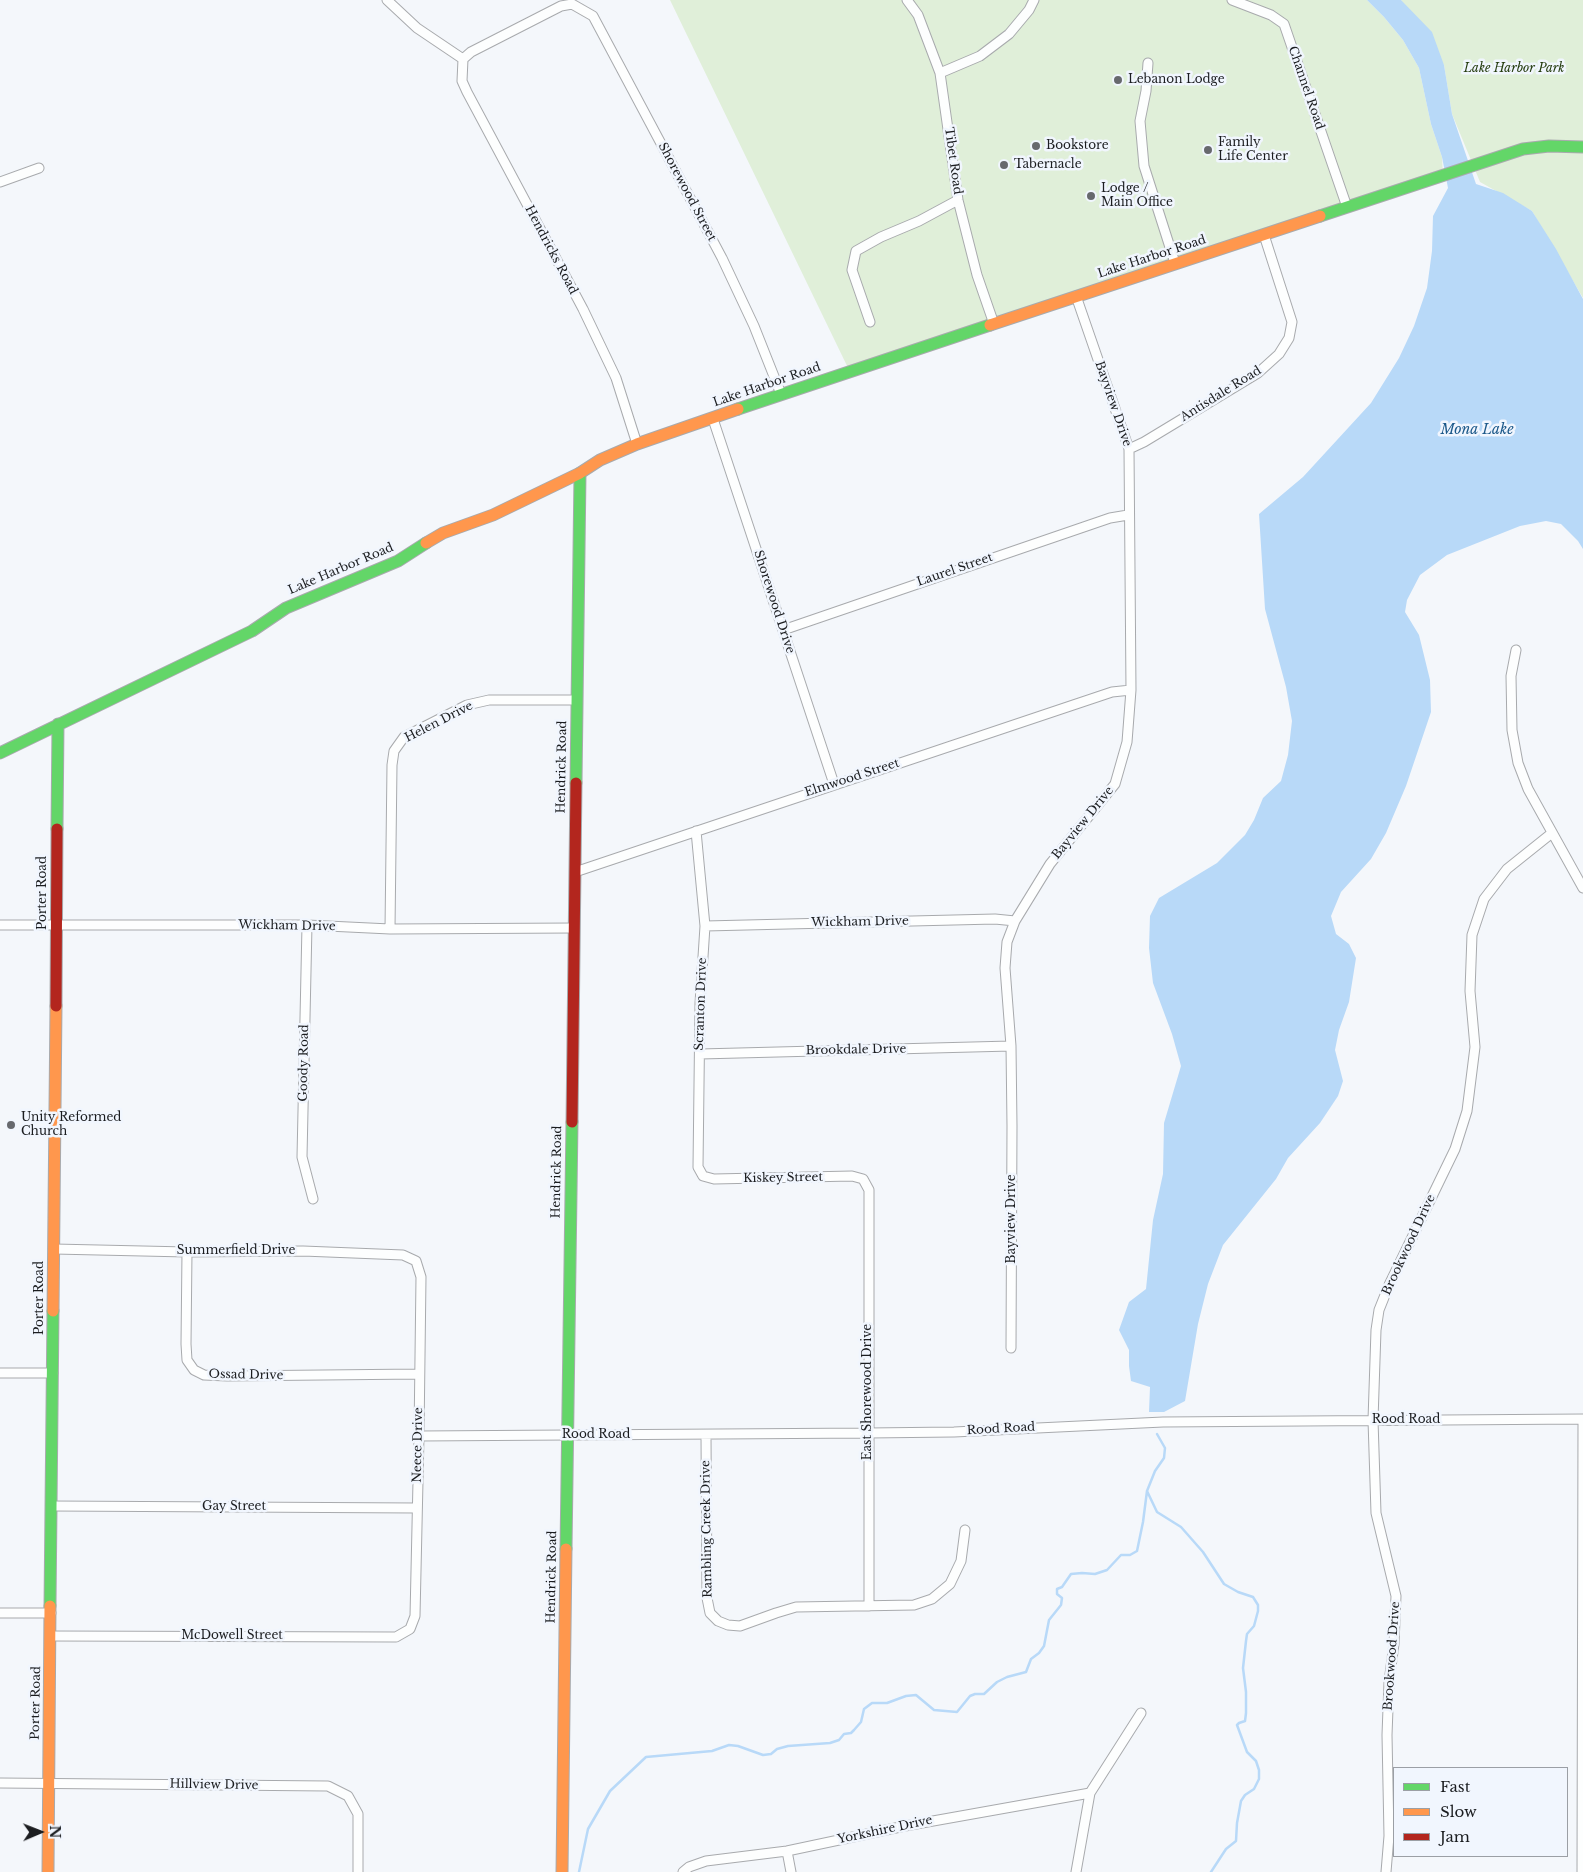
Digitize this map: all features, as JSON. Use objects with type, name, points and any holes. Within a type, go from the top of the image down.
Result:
[{"type":"street","points":[[387,0],[416,28],[463,59],[471,52],[561,6],[573,2]]},
{"type":"street","name":"Tibet Road","points":[[907,0],[918,15],[940,73],[958,200],[977,275],[994,324]]},
{"type":"street","points":[[916,0],[918,15]]},
{"type":"street","points":[[940,73],[980,56],[1009,34],[1029,10],[1034,0]]},
{"type":"street","name":"Channel Road","points":[[1232,0],[1271,15],[1284,24],[1347,207]]},
{"type":"street","name":"Shorewood Street","points":[[573,2],[593,16],[722,258],[754,326],[781,394]]},
{"type":"street","name":"Hendricks Road","points":[[463,59],[462,81],[583,309],[616,378],[637,444]]},
{"type":"street","points":[[1148,63],[1146,91],[1140,121],[1144,166],[1175,263]]},
{"type":"street","name":"Lake Harbor Road","points":[[0,753],[252,631],[286,608],[398,561],[443,533],[493,515],[580,473],[600,460],[637,444],[781,394],[1523,149],[1549,146],[1583,147]]},
{"type":"street","points":[[0,182],[40,168]]},
{"type":"street","points":[[870,322],[852,270],[856,251],[958,200]]},
{"type":"street","name":"Antisdale Road","points":[[1129,449],[1144,442],[1258,373],[1279,354],[1289,338],[1292,322],[1264,235]]},
{"type":"street","name":"Bayview Drive","points":[[1011,1348],[1011,1046],[1005,968],[1007,942],[1015,921],[1050,864],[1115,784],[1128,742],[1131,690],[1128,515],[1129,449],[1076,296]]},
{"type":"street","name":"Shorewood Drive","points":[[713,419],[834,784]]},
{"type":"street","name":"Hendrick Road","points":[[562,1872],[580,473]]},
{"type":"street","name":"Laurel Street","points":[[783,630],[1110,518],[1128,515]]},
{"type":"street","points":[[1516,650],[1511,685],[1512,730],[1518,763],[1528,789],[1583,888]]},
{"type":"street","name":"Elmwood Street","points":[[575,872],[1112,692],[1131,690]]},
{"type":"street","name":"Helen Drive","points":[[390,929],[392,765],[394,752],[404,737],[468,705],[489,700],[577,700]]},
{"type":"street","name":"Porter Road","points":[[48,1872],[58,724]]},
{"type":"street","name":"Scranton Drive","points":[[696,831],[705,926],[701,993],[698,1167],[703,1176]]},
{"type":"street","name":"Brookwood Drive","points":[[1386,1872],[1389,1836],[1387,1735],[1396,1596],[1376,1514],[1374,1344],[1380,1310],[1406,1248],[1421,1222],[1454,1149],[1467,1111],[1475,1047],[1470,991],[1472,935],[1484,899],[1507,869],[1552,833]]},
{"type":"street","name":"Wickham Drive","points":[[705,926],[995,919],[1015,921]]},
{"type":"street","name":"Wickham Drive","points":[[0,925],[307,925],[390,929],[574,928]]},
{"type":"street","name":"Goody Road","points":[[307,925],[302,1157],[313,1200]]},
{"type":"street","name":"Brookdale Drive","points":[[700,1054],[1011,1046]]},
{"type":"street","name":"Kiskey Street","points":[[703,1176],[714,1179],[852,1176],[863,1179]]},
{"type":"street","name":"East Shorewood Drive","points":[[863,1179],[869,1190],[869,1606]]},
{"type":"street","name":"Summerfield Drive","points":[[54,1249],[187,1252],[302,1251],[403,1255],[416,1261]]},
{"type":"street","name":"Ossad Drive","points":[[187,1252],[186,1344],[187,1360],[194,1370],[204,1375],[227,1376],[419,1374]]},
{"type":"street","name":"Neece Drive","points":[[410,1629],[415,1616],[419,1436],[421,1277],[416,1261]]},
{"type":"street","points":[[0,1373],[53,1373]]},
{"type":"street","points":[[1582,1872],[1583,1420]]},
{"type":"street","name":"Rood Road","points":[[419,1436],[868,1434],[1163,1422],[1583,1420]]},
{"type":"street","name":"Rambling Creek Drive","points":[[706,1435],[706,1598],[710,1613],[718,1621],[728,1625],[740,1626],[796,1607],[914,1605],[932,1599],[950,1584],[961,1561],[965,1530]]},
{"type":"street","name":"Gay Street","points":[[52,1506],[417,1508]]},
{"type":"street","points":[[0,1613],[51,1613]]},
{"type":"street","name":"McDowell Street","points":[[51,1636],[396,1637],[410,1629]]},
{"type":"street","points":[[1076,1872],[1090,1793],[1141,1713]]},
{"type":"street","name":"Hillview Drive","points":[[0,1782],[328,1786],[348,1796],[358,1814],[358,1872]]},
{"type":"street","name":"Yorkshire Drive","points":[[683,1872],[689,1867],[706,1861],[786,1851],[905,1826],[1090,1793]]},
{"type":"street","points":[[786,1851],[791,1872]]},
{"type":"green space","points":[[670,0],[1367,0],[1403,40],[1419,68],[1431,124],[1442,157],[1443,176],[850,372]]},
{"type":"green space","name":"Lake Harbor Park","points":[[1401,0],[1583,0],[1583,298],[1532,211],[1480,182],[1452,114],[1444,65]]},
{"type":"water","name":"Mona Lake","points":[[1367,0],[1401,0],[1432,32],[1444,65],[1452,114],[1476,184],[1503,193],[1532,211],[1556,249],[1583,299],[1583,549],[1578,541],[1561,524],[1546,521],[1520,526],[1447,555],[1420,575],[1407,600],[1405,612],[1419,635],[1430,680],[1431,712],[1406,786],[1386,833],[1371,859],[1341,892],[1331,916],[1336,934],[1349,944],[1356,958],[1349,1002],[1339,1030],[1335,1050],[1343,1081],[1338,1096],[1320,1123],[1288,1158],[1276,1179],[1223,1245],[1208,1284],[1198,1324],[1185,1401],[1164,1412],[1149,1412],[1150,1387],[1131,1381],[1129,1350],[1119,1330],[1129,1302],[1146,1289],[1153,1220],[1163,1174],[1164,1123],[1181,1066],[1172,1034],[1153,983],[1149,948],[1150,916],[1159,898],[1217,863],[1245,835],[1254,820],[1263,798],[1281,781],[1288,755],[1292,721],[1286,687],[1265,609],[1259,514],[1303,477],[1371,403],[1399,358],[1414,326],[1427,288],[1432,251],[1433,216],[1448,188],[1419,68],[1403,40]]},
{"type":"waterway","points":[[579,1872],[588,1829],[610,1791],[646,1757],[712,1751],[729,1745],[738,1746],[763,1755],[771,1754],[777,1749],[788,1746],[830,1743],[839,1740],[844,1734],[851,1733],[861,1722],[864,1709],[872,1703],[887,1703],[906,1696],[916,1695],[934,1710],[957,1712],[970,1696],[984,1694],[997,1682],[1026,1672],[1031,1659],[1044,1646],[1049,1620],[1061,1605],[1062,1598],[1057,1594],[1057,1589],[1062,1587],[1071,1574],[1095,1574],[1107,1570],[1121,1555],[1130,1555],[1137,1551],[1147,1491],[1155,1471],[1164,1458],[1165,1448],[1157,1434]]},
{"type":"waterway","points":[[1147,1491],[1157,1512],[1181,1527],[1203,1552],[1224,1584],[1238,1592],[1253,1597],[1258,1605],[1254,1626],[1247,1634],[1246,1641],[1243,1668],[1246,1692],[1245,1721],[1237,1725],[1247,1752],[1256,1761],[1259,1779],[1254,1789],[1245,1795],[1241,1801],[1236,1841],[1226,1849],[1211,1872]]},
{"type":"traffic: fast","points":[[1320,216],[1523,149],[1549,146],[1583,147]]},
{"type":"traffic: fast","points":[[738,409],[990,325]]},
{"type":"traffic: fast","points":[[576,783],[580,473]]},
{"type":"traffic: fast","points":[[0,753],[252,631],[286,608],[398,561],[426,543]]},
{"type":"traffic: fast","points":[[57,829],[58,724]]},
{"type":"traffic: fast","points":[[566,1549],[572,1122]]},
{"type":"traffic: fast","points":[[50,1606],[53,1311]]},
{"type":"traffic: slow","points":[[990,325],[1320,216]]},
{"type":"traffic: slow","points":[[426,543],[443,533],[493,515],[580,473],[600,460],[637,444],[738,409]]},
{"type":"traffic: slow","points":[[53,1311],[56,1006]]},
{"type":"traffic: slow","points":[[562,1872],[566,1549]]},
{"type":"traffic: slow","points":[[48,1872],[50,1606]]},
{"type":"traffic: jam","points":[[572,1122],[576,783]]},
{"type":"traffic: jam","points":[[56,1006],[57,829]]},
{"type":"place","name":"Lebanon Lodge","points":[[1118,80]]},
{"type":"place","name":"Bookstore","points":[[1036,146]]},
{"type":"place","name":"Family Life Center","points":[[1208,150]]},
{"type":"place","name":"Tabernacle","points":[[1004,165]]},
{"type":"place","name":"Lodge / Main Office","points":[[1091,196]]},
{"type":"place","name":"Unity Reformed Church","points":[[11,1125]]}]
